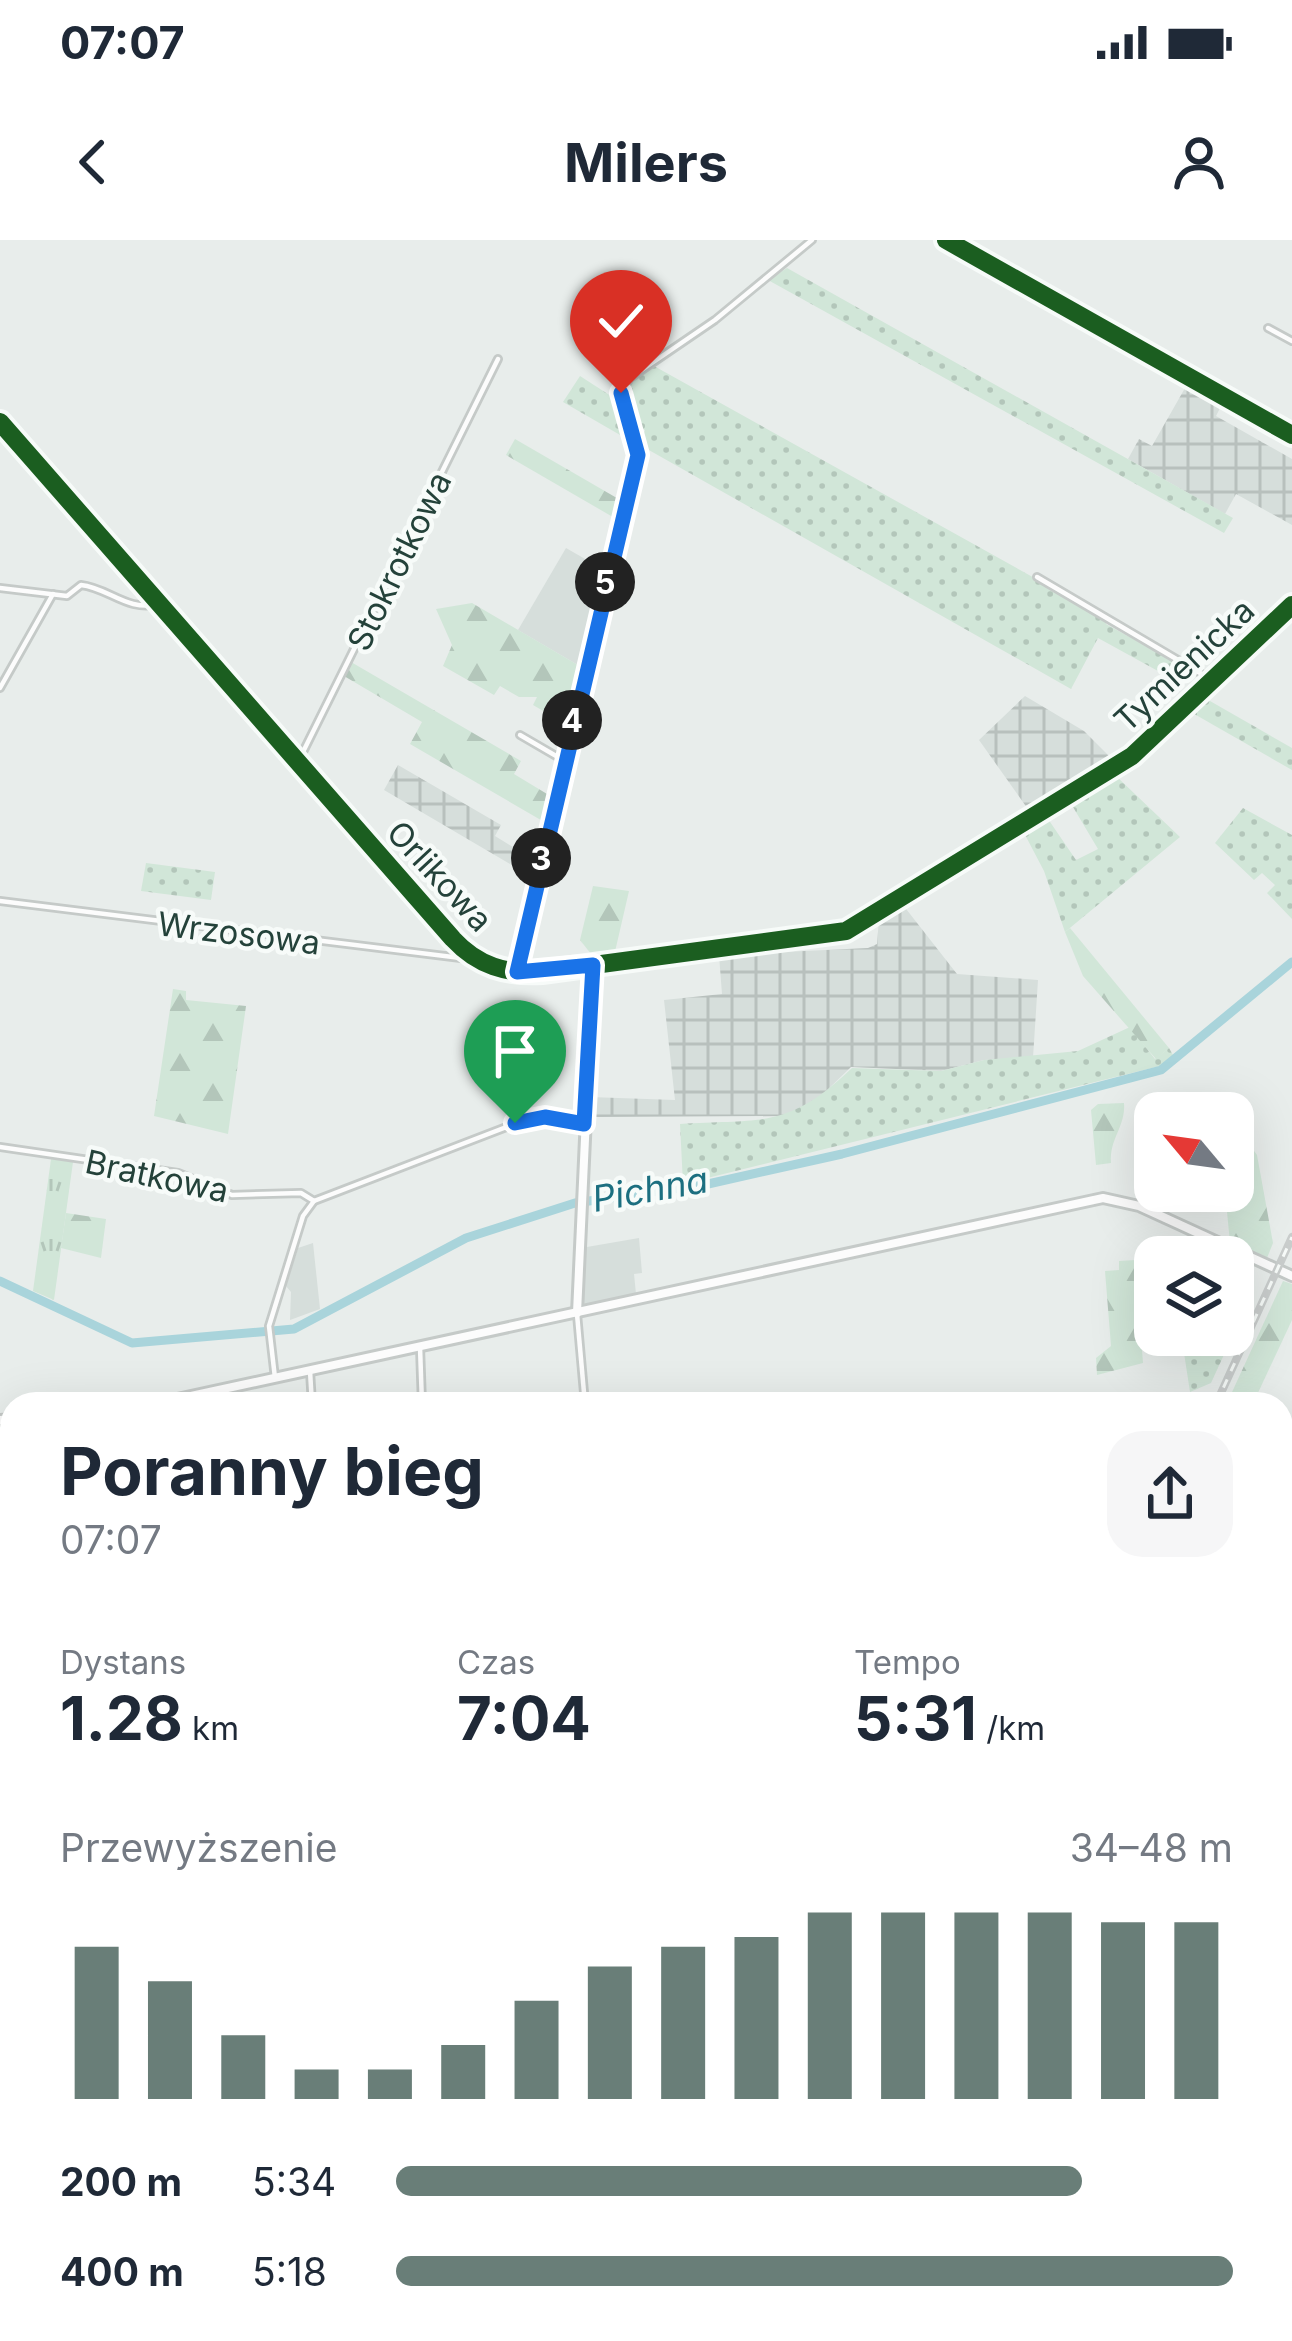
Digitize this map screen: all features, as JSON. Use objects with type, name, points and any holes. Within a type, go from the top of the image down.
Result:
[{"type":"street","points":[[517,972],[638,455],[621,393],[630,378],[715,320],[812,240]]},
{"type":"street","points":[[946,240],[1292,435]]},
{"type":"street","points":[[1268,328],[1292,341]]},
{"type":"street","name":"Stokrotkowa","points":[[298,762],[498,359]]},
{"type":"street","name":"Orlikowa","points":[[0,422],[453,940],[477,960],[517,972],[846,931],[1114,766]]},
{"type":"street","points":[[1037,578],[1212,680]]},
{"type":"street","points":[[0,588],[68,596],[81,585],[104,590],[112,600],[159,604]]},
{"type":"street","points":[[0,688],[53,594]]},
{"type":"street","name":"Tymienicka","points":[[1114,766],[1139,750],[1292,605]]},
{"type":"street","points":[[520,735],[563,760]]},
{"type":"street","name":"Wrzosowa","points":[[0,901],[477,960]]},
{"type":"street","points":[[584,1392],[577,1313],[579,1202],[593,965]]},
{"type":"street","name":"Bratkowa","points":[[0,1147],[178,1173],[232,1196],[301,1193],[314,1201],[527,1119],[584,1124]]},
{"type":"street","points":[[210,1392],[1103,1198],[1139,1205],[1292,1276]]},
{"type":"street","points":[[275,1378],[270,1329],[303,1216],[314,1201]]},
{"type":"street","points":[[420,1347],[422,1392]]},
{"type":"street","points":[[310,1371],[311,1392]]},
{"type":"shaded area","points":[[1189,381],[1222,404],[1216,416],[1292,459],[1292,525],[1236,494],[1225,514],[1128,459],[1139,439],[1152,446]]},
{"type":"shaded area","points":[[566,548],[606,571],[583,668],[518,630]]},
{"type":"shaded area","points":[[1025,696],[1084,731],[1114,761],[1030,812],[979,740]]},
{"type":"shaded area","points":[[398,765],[501,825],[495,836],[518,850],[510,864],[384,790]]},
{"type":"shaded area","points":[[903,905],[957,974],[1038,980],[1033,1058],[984,1060],[941,1071],[851,1067],[818,1099],[787,1116],[590,1117],[590,1097],[675,1100],[664,1000],[722,994],[719,955],[868,948],[877,944],[879,919]]},
{"type":"shaded area","points":[[639,1238],[642,1273],[634,1274],[636,1294],[583,1307],[581,1248]]},
{"type":"shaded area","points":[[313,1243],[320,1309],[290,1320],[291,1292],[286,1286],[298,1248]]},
{"type":"green space","points":[[787,268],[1233,518],[1224,533],[768,280]]},
{"type":"green space","points":[[654,366],[1108,619],[1106,624],[1175,662],[1167,676],[1098,638],[1071,689],[640,445],[645,430],[634,424],[623,397],[633,380]]},
{"type":"green space","points":[[580,376],[611,396],[627,439],[563,402]]},
{"type":"green space","points":[[515,439],[622,501],[618,520],[506,455]]},
{"type":"green space","points":[[472,603],[583,668],[569,726],[533,705],[537,697],[519,697],[500,686],[494,695],[443,666],[452,645],[436,609]]},
{"type":"green space","points":[[351,662],[521,761],[514,774],[552,797],[546,823],[410,744],[422,722],[344,676]]},
{"type":"green space","points":[[1203,697],[1292,748],[1292,770],[1189,711]]},
{"type":"green space","points":[[1115,775],[1180,837],[1065,932],[1044,871],[1023,831],[1046,816],[1076,860],[1098,849],[1070,802]]},
{"type":"green space","points":[[1243,808],[1292,835],[1292,919],[1267,893],[1275,885],[1262,873],[1254,880],[1215,843]]},
{"type":"green space","points":[[146,863],[215,872],[211,900],[141,891]]},
{"type":"green space","points":[[593,886],[629,891],[614,956],[595,959],[580,940]]},
{"type":"green space","points":[[1070,928],[1169,1048],[1156,1059],[1083,976],[1065,932]]},
{"type":"green space","points":[[173,989],[186,991],[186,1000],[246,1006],[228,1134],[154,1116]]},
{"type":"green space","points":[[1130,1027],[1155,1059],[1169,1048],[1173,1055],[1160,1066],[683,1184],[680,1124],[773,1117],[810,1102],[852,1068],[941,1071],[984,1060],[1078,1051]]},
{"type":"green space","points":[[1124,1103],[1111,1163],[1096,1165],[1091,1110],[1098,1104]]},
{"type":"green space","points":[[1254,1151],[1273,1243],[1267,1258],[1254,1253],[1254,1236],[1229,1236],[1227,1212],[1254,1212]]},
{"type":"green space","points":[[51,1159],[73,1162],[54,1300],[33,1291]]},
{"type":"green space","points":[[66,1213],[106,1219],[101,1258],[61,1248]]},
{"type":"green space","points":[[1134,1260],[1134,1356],[1142,1356],[1143,1363],[1097,1375],[1096,1358],[1111,1346],[1105,1271],[1119,1270],[1119,1261]]},
{"type":"green space","points":[[1283,1281],[1292,1284],[1292,1320],[1258,1392],[1232,1392],[1249,1356],[1254,1356],[1254,1344]]},
{"type":"green space","points":[[1184,1356],[1223,1356],[1211,1383],[1190,1392]]},
{"type":"waterway","name":"Pichna","points":[[0,1281],[132,1343],[294,1329],[466,1238],[575,1203],[708,1184],[842,1154],[1161,1070],[1292,962]]},
{"type":"railway","points":[[1221,1392],[1292,1237]]},
{"type":"cycle path","points":[[946,240],[1292,435]]},
{"type":"cycle path","points":[[0,422],[453,939],[483,962],[516,971],[542,972],[846,931],[1132,756],[1292,605]]},
{"type":"route","points":[[515,1123],[545,1117],[584,1124],[593,965],[517,972],[638,455],[621,393]]}]
